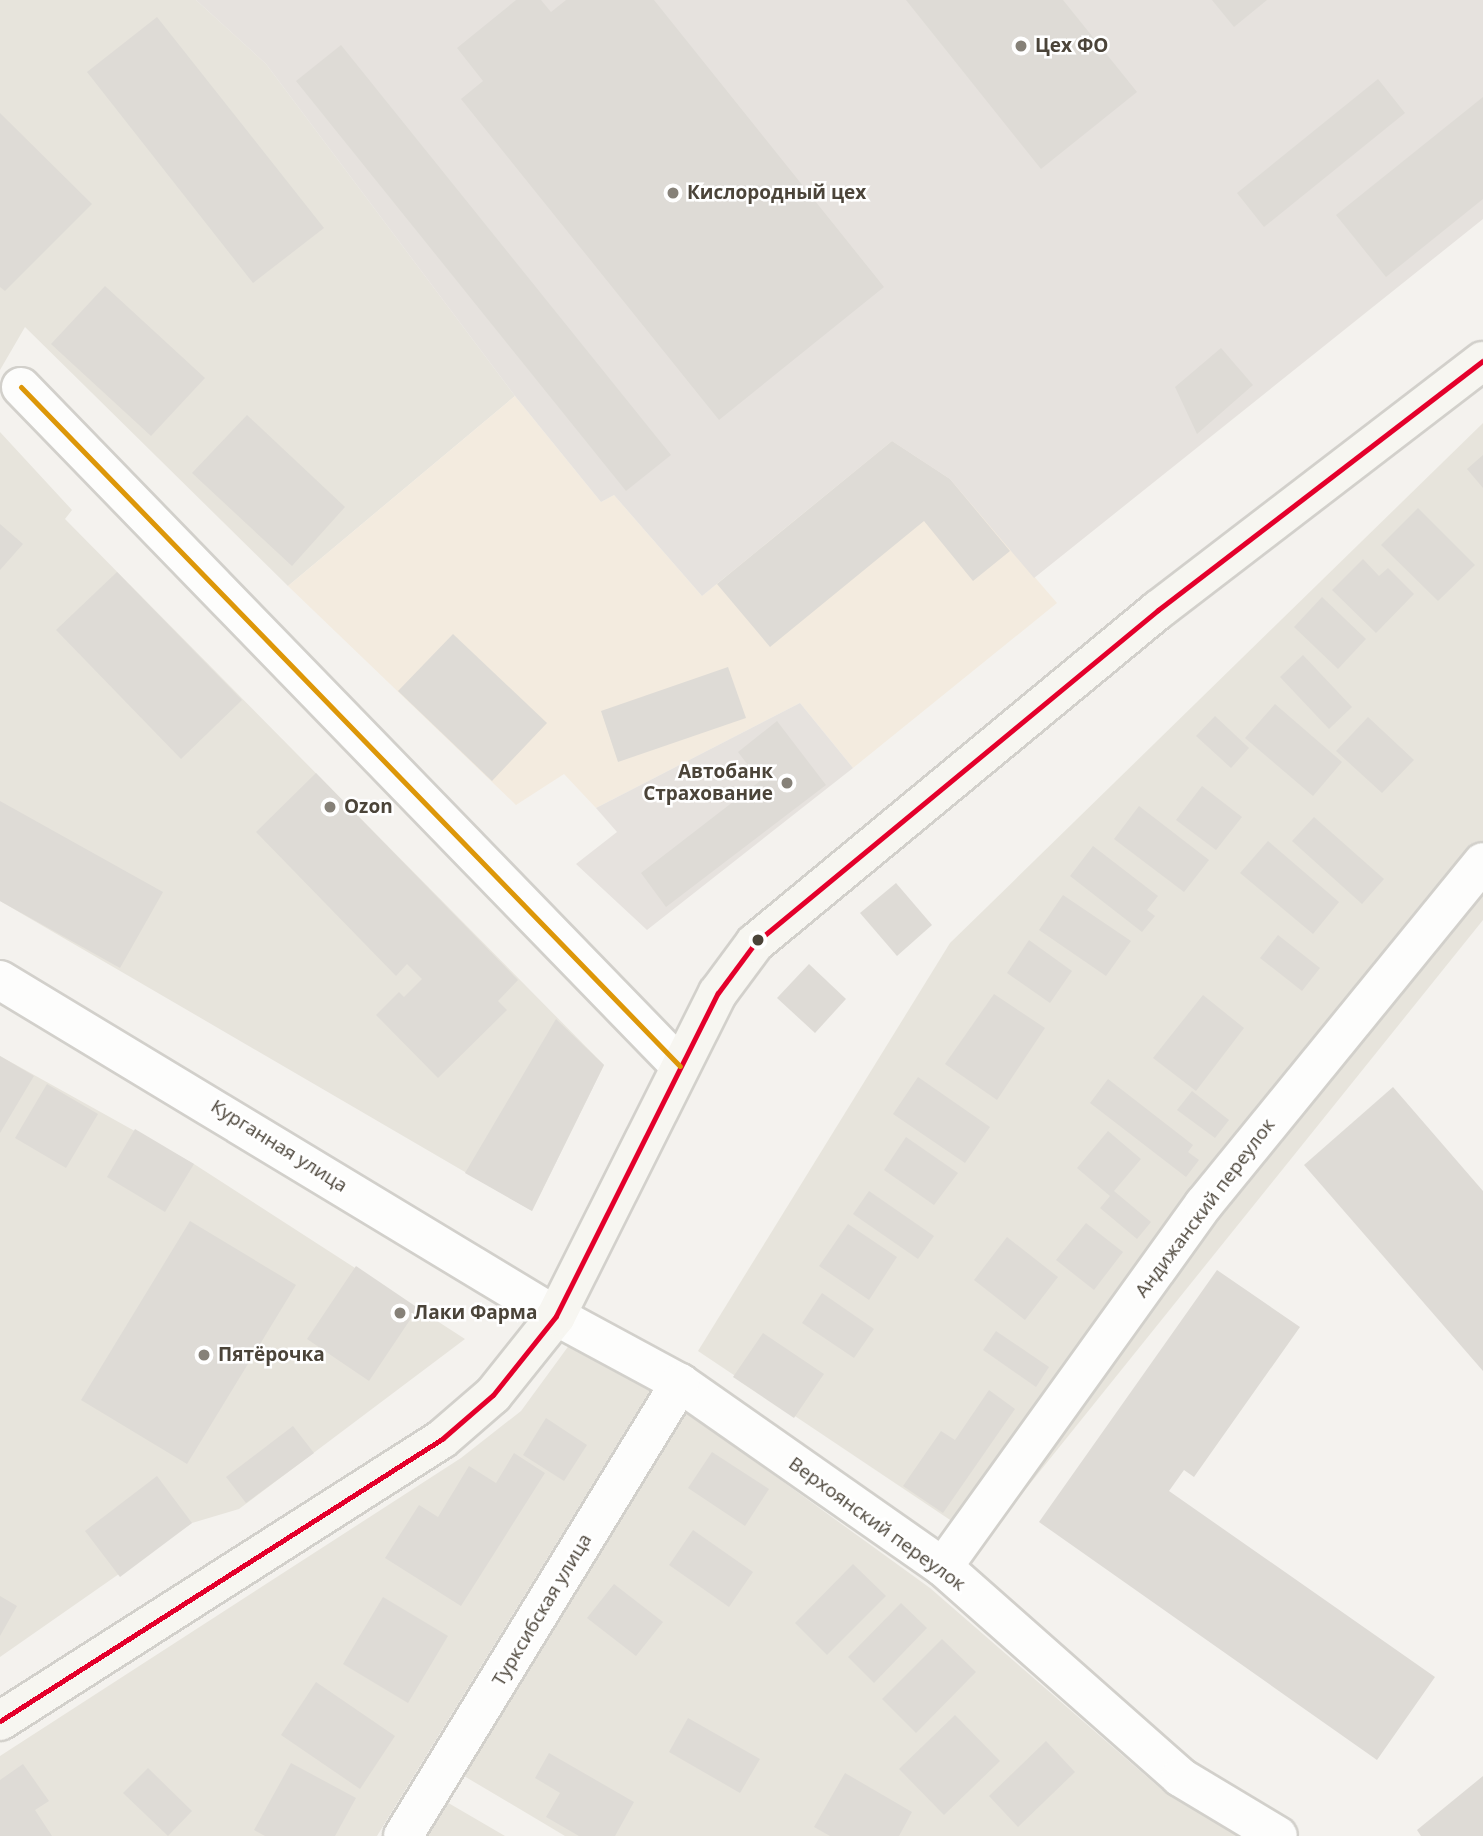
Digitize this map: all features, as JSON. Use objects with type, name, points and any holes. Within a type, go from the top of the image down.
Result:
[{"type":"main road","points":[[0,1721],[442,1439],[493,1395],[556,1316],[718,993],[755,943],[1158,610],[1483,361]]},
{"type":"street","points":[[21,387],[680,1066]]},
{"type":"street","name":"Андижанский переулок","points":[[943,1567],[1204,1204],[1483,862]]},
{"type":"street","name":"Курганная улица","points":[[0,980],[556,1316]]},
{"type":"street","name":"Верхоянский переулок","points":[[556,1316],[680,1383],[943,1567],[1180,1777],[1278,1836]]},
{"type":"street","name":"Турксибская улица","points":[[403,1836],[680,1383]]},
{"type":"shaded area","points":[[0,0],[196,0],[266,64],[515,396],[288,586],[25,327],[0,370]]},
{"type":"shaded area","points":[[196,0],[1483,0],[1483,219],[1034,578],[950,479],[892,441],[702,596],[614,495],[601,502],[515,396],[266,64]]},
{"type":"shaded area","points":[[515,396],[601,502],[614,495],[702,596],[892,441],[950,479],[1057,603],[853,768],[800,703],[596,808],[564,774],[516,805],[288,586]]},
{"type":"shaded area","points":[[1483,423],[1483,920],[983,1542],[698,1351],[950,943]]},
{"type":"shaded area","points":[[0,432],[72,510],[65,519],[604,1065],[532,1211],[0,901]]},
{"type":"shaded area","points":[[800,703],[853,768],[647,930],[576,864],[617,832],[596,808]]},
{"type":"shaded area","points":[[0,1056],[194,1164],[465,1339],[239,1509],[192,1523],[0,1657]]},
{"type":"shaded area","points":[[570,1344],[651,1389],[377,1836],[0,1836],[0,1756],[461,1458],[521,1411]]},
{"type":"shaded area","points":[[684,1410],[930,1588],[1161,1789],[1238,1836],[565,1836],[459,1773]]},
{"type":"shaded area","points":[[445,1801],[505,1836],[422,1836]]},
{"type":"building","name":"Кислородный цех","points":[[516,0],[541,0],[551,12],[566,0],[654,0],[884,287],[719,420],[461,99],[483,81],[457,48]]},
{"type":"building","name":"Цех ФО","points":[[906,0],[1063,0],[1137,92],[1041,169]]},
{"type":"building","points":[[1212,0],[1267,0],[1234,27]]},
{"type":"building","points":[[157,17],[324,228],[253,283],[87,72]]},
{"type":"building","points":[[341,45],[671,455],[626,491],[296,81]]},
{"type":"building","points":[[1378,79],[1405,113],[1264,227],[1237,193]]},
{"type":"building","points":[[1483,97],[1483,199],[1386,277],[1336,215]]},
{"type":"building","points":[[0,113],[92,204],[5,291],[0,287]]},
{"type":"building","points":[[105,286],[205,378],[151,436],[51,344]]},
{"type":"building","points":[[1221,348],[1253,385],[1197,434],[1175,387]]},
{"type":"building","points":[[247,415],[345,507],[292,566],[192,473]]},
{"type":"building","points":[[892,441],[950,479],[1010,551],[973,581],[924,521],[770,647],[717,584]]},
{"type":"building","points":[[1483,455],[1483,488],[1467,469]]},
{"type":"building","points":[[1418,508],[1475,565],[1438,601],[1381,545]]},
{"type":"building","points":[[0,524],[23,544],[0,570]]},
{"type":"building","points":[[1363,559],[1379,576],[1388,568],[1414,594],[1376,633],[1332,590]]},
{"type":"building","points":[[117,572],[242,700],[181,759],[56,630]]},
{"type":"building","points":[[1322,597],[1366,639],[1338,669],[1294,627]]},
{"type":"building","points":[[453,634],[547,723],[492,781],[398,691]]},
{"type":"building","points":[[1303,655],[1352,707],[1329,729],[1280,677]]},
{"type":"building","points":[[728,667],[746,718],[618,762],[601,711]]},
{"type":"building","points":[[1275,704],[1342,762],[1313,796],[1245,738]]},
{"type":"building","points":[[1215,716],[1249,748],[1231,768],[1196,736]]},
{"type":"building","points":[[1368,717],[1414,760],[1382,793],[1336,751]]},
{"type":"building","points":[[777,721],[826,785],[666,907],[641,873],[760,781],[738,752]]},
{"type":"building","points":[[316,773],[518,980],[498,1001],[507,1010],[438,1078],[376,1015],[399,992],[404,997],[422,979],[407,964],[396,976],[256,832]]},
{"type":"building","points":[[1202,786],[1242,817],[1216,850],[1176,820]]},
{"type":"building","points":[[0,801],[163,892],[120,968],[0,901]]},
{"type":"building","points":[[1139,806],[1209,860],[1184,892],[1114,839]]},
{"type":"building","points":[[1314,817],[1384,879],[1362,904],[1292,841]]},
{"type":"building","points":[[1268,841],[1339,902],[1313,934],[1240,873]]},
{"type":"building","points":[[1093,846],[1158,896],[1147,910],[1155,916],[1142,932],[1070,876]]},
{"type":"building","points":[[896,883],[932,925],[897,956],[860,913]]},
{"type":"building","points":[[1063,895],[1131,941],[1106,976],[1039,930]]},
{"type":"building","points":[[1278,935],[1320,968],[1302,991],[1260,958]]},
{"type":"building","points":[[1029,940],[1072,971],[1050,1003],[1007,973]]},
{"type":"building","points":[[809,964],[846,999],[815,1033],[777,998]]},
{"type":"building","points":[[994,994],[1045,1028],[997,1100],[945,1064]]},
{"type":"building","points":[[1203,995],[1244,1028],[1196,1091],[1153,1058]]},
{"type":"building","points":[[556,1019],[604,1065],[532,1211],[465,1173]]},
{"type":"building","points":[[0,1056],[34,1076],[0,1133]]},
{"type":"building","points":[[918,1077],[990,1127],[965,1163],[893,1114]]},
{"type":"building","points":[[1108,1079],[1193,1145],[1188,1152],[1199,1160],[1186,1177],[1090,1103]]},
{"type":"building","points":[[47,1084],[98,1114],[66,1168],[15,1138]]},
{"type":"building","points":[[1393,1087],[1483,1191],[1483,1371],[1304,1165]]},
{"type":"building","points":[[1192,1091],[1229,1120],[1215,1138],[1177,1110]]},
{"type":"building","points":[[135,1129],[194,1164],[165,1212],[107,1177]]},
{"type":"building","points":[[1108,1131],[1141,1159],[1114,1191],[1151,1222],[1137,1239],[1100,1208],[1110,1196],[1077,1168]]},
{"type":"building","points":[[906,1137],[958,1173],[934,1205],[884,1170]]},
{"type":"building","points":[[869,1191],[934,1236],[918,1259],[853,1214]]},
{"type":"building","points":[[190,1221],[296,1285],[187,1464],[81,1400]]},
{"type":"building","points":[[1086,1223],[1123,1252],[1094,1290],[1056,1260]]},
{"type":"building","points":[[848,1224],[897,1257],[869,1300],[819,1266]]},
{"type":"building","points":[[1007,1237],[1058,1277],[1025,1320],[974,1280]]},
{"type":"building","points":[[356,1266],[418,1308],[369,1381],[307,1339]]},
{"type":"building","points":[[1217,1270],[1300,1327],[1194,1477],[1184,1470],[1169,1491],[1435,1677],[1377,1760],[1039,1522]]},
{"type":"building","points":[[822,1293],[874,1329],[854,1358],[802,1323]]},
{"type":"building","points":[[996,1331],[1049,1367],[1036,1387],[983,1350]]},
{"type":"building","points":[[763,1333],[824,1374],[794,1418],[733,1377]]},
{"type":"building","points":[[989,1390],[1015,1409],[943,1513],[903,1486],[941,1431],[955,1440]]},
{"type":"building","points":[[546,1418],[587,1445],[564,1481],[523,1455]]},
{"type":"building","points":[[293,1426],[314,1453],[246,1503],[226,1477]]},
{"type":"building","points":[[712,1452],[769,1489],[745,1526],[688,1488]]},
{"type":"building","points":[[514,1453],[545,1473],[461,1606],[385,1558],[419,1505],[438,1517],[469,1466],[496,1483]]},
{"type":"building","points":[[157,1476],[192,1523],[120,1577],[85,1531]]},
{"type":"building","points":[[693,1530],[753,1572],[729,1607],[669,1565]]},
{"type":"building","points":[[853,1564],[886,1596],[827,1655],[795,1623]]},
{"type":"building","points":[[614,1584],[663,1622],[636,1656],[587,1618]]},
{"type":"building","points":[[0,1596],[17,1606],[0,1636]]},
{"type":"building","points":[[383,1597],[448,1636],[408,1703],[343,1664]]},
{"type":"building","points":[[901,1603],[927,1628],[874,1683],[848,1657]]},
{"type":"building","points":[[942,1639],[976,1672],[916,1733],[882,1699]]},
{"type":"building","points":[[316,1682],[395,1736],[360,1789],[281,1735]]},
{"type":"building","points":[[955,1715],[1000,1761],[944,1815],[899,1769]]},
{"type":"building","points":[[688,1718],[760,1759],[740,1793],[669,1752]]},
{"type":"building","points":[[1046,1741],[1075,1772],[1018,1827],[989,1796]]},
{"type":"building","points":[[549,1753],[634,1802],[615,1836],[579,1836],[546,1817],[560,1793],[535,1778]]},
{"type":"building","points":[[291,1763],[356,1798],[335,1836],[265,1836],[254,1830]]},
{"type":"building","points":[[23,1764],[49,1801],[35,1810],[52,1836],[0,1836],[0,1780]]},
{"type":"building","points":[[148,1768],[192,1811],[168,1836],[123,1793]]},
{"type":"building","points":[[845,1773],[912,1812],[899,1836],[830,1836],[814,1827]]},
{"type":"building","points":[[1483,1776],[1483,1836],[1421,1836],[1417,1830]]},
{"type":"transit line","points":[[0,1721],[442,1439],[493,1395],[556,1316],[718,993],[755,943],[1158,610],[1483,361]]},
{"type":"transit line","points":[[21,387],[680,1066]]},
{"type":"place","name":"Цех ФО","points":[[1021,46]]},
{"type":"place","name":"Кислородный цех","points":[[673,193]]},
{"type":"place","name":"Автобанк Страхование","points":[[787,783]]},
{"type":"place","name":"Ozon","points":[[330,807]]},
{"type":"place","name":"Лаки Фарма","points":[[400,1313]]},
{"type":"place","name":"Пятёрочка","points":[[204,1355]]}]
